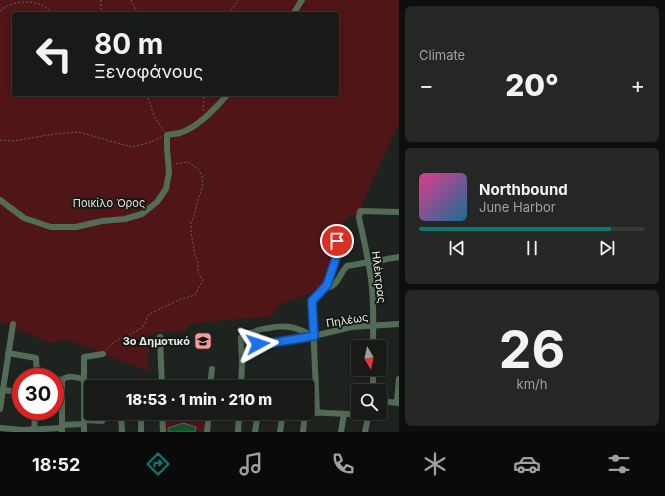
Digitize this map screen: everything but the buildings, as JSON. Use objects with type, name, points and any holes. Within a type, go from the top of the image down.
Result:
[{"type":"street","points":[[295,12],[302,0]]},
{"type":"street","points":[[0,200],[24,218],[51,227],[76,226],[102,221],[125,219],[142,214],[156,202],[166,189],[169,172],[167,135],[179,133],[192,127],[209,114],[226,96]]},
{"type":"street","name":"Ηλέκτρας","points":[[373,340],[373,300],[368,263],[359,218],[360,211],[399,212]]},
{"type":"street","points":[[337,241],[337,255],[327,285],[312,301],[317,413],[351,414]]},
{"type":"street","points":[[324,288],[337,283],[347,266],[399,257]]},
{"type":"street","points":[[0,409],[13,324]]},
{"type":"street","name":"Πηλέως","points":[[254,332],[256,334],[258,344],[260,345],[314,336],[351,327],[399,324]]},
{"type":"street","points":[[241,380],[241,337],[244,334],[279,326],[290,326],[314,336]]},
{"type":"street","points":[[160,337],[162,380]]},
{"type":"street","points":[[84,432],[84,357],[102,354]]},
{"type":"street","points":[[0,357],[8,355],[36,358],[37,368]]},
{"type":"street","points":[[211,380],[212,368]]},
{"type":"street","points":[[64,378],[77,377],[83,379]]},
{"type":"street","points":[[387,401],[398,402],[399,379]]},
{"type":"street","points":[[3,390],[12,391]]},
{"type":"street","points":[[341,432],[344,414]]},
{"type":"street","points":[[34,431],[35,420]]},
{"type":"street","points":[[121,420],[122,432]]},
{"type":"street","points":[[141,420],[141,432]]},
{"type":"street","points":[[162,420],[163,432]]},
{"type":"street","points":[[208,420],[208,432]]},
{"type":"street","points":[[238,432],[239,420]]},
{"type":"street","points":[[255,432],[257,420]]},
{"type":"street","points":[[280,432],[282,420]]},
{"type":"street","points":[[303,432],[305,420]]},
{"type":"street","points":[[365,432],[368,420]]},
{"type":"street","points":[[0,428],[34,431],[62,428],[84,422],[102,421]]},
{"type":"path","points":[[101,0],[101,12]]},
{"type":"path","points":[[131,0],[137,12]]},
{"type":"path","points":[[230,12],[238,0]]},
{"type":"path","points":[[0,11],[4,7],[18,1],[29,1],[41,4],[53,12]]},
{"type":"path","points":[[0,140],[14,141],[54,134],[78,132],[132,147],[148,143],[167,135],[154,116],[148,96]]},
{"type":"path","points":[[204,96],[204,118]]},
{"type":"path","points":[[102,354],[114,342],[142,327],[149,314],[180,298],[189,297],[196,294],[197,289],[203,280],[198,273],[198,262],[194,252],[191,233],[191,224],[203,182],[202,176],[199,170],[188,162],[168,164]]},
{"type":"green space","name":"Ποικίλο Όρος","points":[[0,0],[399,0],[399,123],[356,217],[348,215],[334,242],[336,253],[326,284],[321,289],[281,304],[269,317],[190,324],[184,331],[149,333],[148,371],[66,339],[51,343],[0,322]]},
{"type":"green space","points":[[202,420],[205,424],[204,432],[165,432],[165,421]]},
{"type":"place","name":"3ο Δημοτικό","points":[[203,341]]},
{"type":"route","points":[[258,344],[260,345],[314,336],[312,301],[327,285],[337,255],[337,241]]}]
